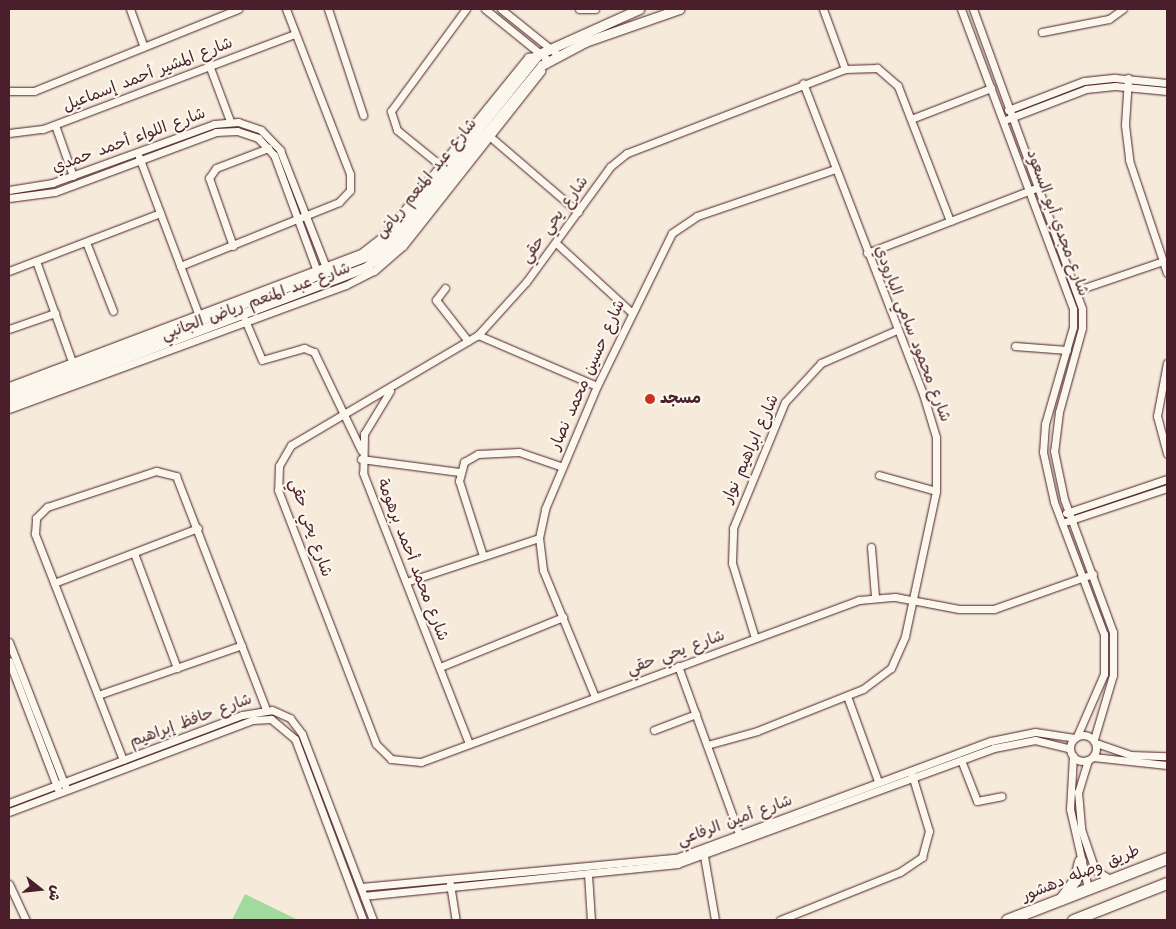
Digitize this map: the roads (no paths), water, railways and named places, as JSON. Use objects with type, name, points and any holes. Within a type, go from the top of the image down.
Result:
[{"type":"main road","name":"طريق وصله دهشور","points":[[1007,920],[1167,858]]},
{"type":"main road","points":[[1059,901],[1075,880],[1080,861]]},
{"type":"main road","points":[[1073,920],[1167,883]]},
{"type":"street","points":[[130,9],[143,45]]},
{"type":"street","points":[[9,91],[34,91],[143,45],[238,9]]},
{"type":"street","points":[[180,266],[306,217],[339,202],[351,182],[287,9]]},
{"type":"street","points":[[328,9],[363,115]]},
{"type":"street","points":[[440,165],[397,130],[391,111],[466,9]]},
{"type":"street","points":[[485,9],[539,55],[545,63]]},
{"type":"street","points":[[502,9],[557,54]]},
{"type":"street","points":[[579,9],[596,9]]},
{"type":"street","name":"شارع عبد المنعم رياض","points":[[9,402],[76,373],[324,277],[362,260],[390,239],[539,55],[549,48],[639,9]]},
{"type":"street","name":"شارع عبد المنعم رياض","points":[[9,394],[280,303],[324,277],[372,267],[395,244],[545,63],[557,54],[679,9]]},
{"type":"street","points":[[823,9],[845,69]]},
{"type":"street","name":"شارع مجدي أبو السعود","points":[[961,9],[1070,292],[1073,328],[1043,438],[1045,466],[1059,516],[1099,616],[1106,654],[1104,674],[1086,723],[1070,748]]},
{"type":"street","name":"شارع مجدي أبو السعود","points":[[973,9],[1078,290],[1082,328],[1054,438],[1055,465],[1068,512],[1108,613],[1115,654],[1091,759]]},
{"type":"street","points":[[1042,32],[1109,19],[1123,9]]},
{"type":"street","name":"شارع المشير أحمد إسماعيل","points":[[9,132],[30,133],[55,125],[295,34]]},
{"type":"street","name":"شارع عبد المنعم رياض الجانبي","points":[[9,409],[76,373],[199,316],[324,277],[373,245],[528,58],[539,55]]},
{"type":"street","name":"شارع يحي حقي","points":[[950,221],[898,86],[885,72],[868,65],[845,69],[803,83],[626,153],[610,167],[556,243],[478,335],[392,389],[344,414],[291,446],[279,466],[278,490],[376,744],[391,759],[411,763],[470,744],[755,638],[875,597],[912,601],[960,610],[994,609],[1093,574]]},
{"type":"street","points":[[209,66],[230,121]]},
{"type":"street","points":[[1128,78],[1127,151],[1167,273]]},
{"type":"street","points":[[1002,113],[1084,81],[1128,78],[1167,83]]},
{"type":"street","name":"شارع محمود سامي البارودي","points":[[707,745],[847,696],[878,680],[891,668],[905,636],[936,491],[936,437],[803,83]]},
{"type":"street","points":[[1005,120],[1086,89],[1127,86],[1167,91]]},
{"type":"street","points":[[911,119],[991,88]]},
{"type":"street","name":"شارع اللواء أحمد حمدي","points":[[9,190],[30,189],[74,176],[137,152],[230,121],[250,125],[272,139],[306,217],[324,277]]},
{"type":"street","points":[[55,125],[74,176]]},
{"type":"street","name":"شارع اللواء أحمد حمدي","points":[[9,198],[55,192],[227,130],[248,134],[268,148],[324,277],[334,289]]},
{"type":"street","points":[[488,134],[578,212]]},
{"type":"street","points":[[233,246],[209,178],[216,168],[268,148]]},
{"type":"street","points":[[137,152],[199,316]]},
{"type":"street","name":"شارع حسين محمد نصار","points":[[595,697],[543,570],[538,538],[544,509],[597,386],[663,246],[684,223],[835,169]]},
{"type":"street","points":[[867,253],[1039,187]]},
{"type":"street","points":[[9,271],[160,213]]},
{"type":"street","points":[[86,242],[113,311]]},
{"type":"street","points":[[556,243],[631,312]]},
{"type":"street","points":[[36,261],[76,373]]},
{"type":"street","points":[[1078,290],[1163,261]]},
{"type":"street","name":"شارع عبد المنعم رياض الجانبي","points":[[334,289],[372,267]]},
{"type":"street","points":[[445,288],[437,301],[468,341]]},
{"type":"street","name":"شارع عبد المنعم رياض الجانبي","points":[[9,386],[76,373],[245,320],[280,303]]},
{"type":"street","points":[[9,329],[55,313]]},
{"type":"street","points":[[245,320],[262,360],[304,348],[314,352],[361,450]]},
{"type":"street","name":"شارع ابراهيم نوار","points":[[755,638],[732,563],[733,528],[785,402],[821,362],[897,330]]},
{"type":"street","points":[[478,335],[597,386]]},
{"type":"street","points":[[1015,346],[1067,350]]},
{"type":"street","points":[[1167,364],[1157,416],[1167,454]]},
{"type":"street","name":"شارع محمد أحمد برهومة","points":[[392,389],[370,420],[361,450],[361,459],[406,582],[470,744]]},
{"type":"street","points":[[459,472],[474,455],[513,452],[563,467]]},
{"type":"street","points":[[361,459],[459,472]]},
{"type":"street","points":[[123,760],[34,530],[36,518],[47,507],[164,470],[182,482],[266,709]]},
{"type":"street","points":[[459,472],[484,556]]},
{"type":"street","points":[[878,475],[936,491]]},
{"type":"street","points":[[1059,516],[1167,479]]},
{"type":"street","points":[[1062,523],[1167,488]]},
{"type":"street","points":[[54,583],[198,528]]},
{"type":"street","points":[[406,582],[538,538]]},
{"type":"street","points":[[871,547],[875,597]]},
{"type":"street","points":[[134,553],[177,668]]},
{"type":"street","points":[[440,667],[563,617]]},
{"type":"street","points":[[9,642],[63,792]]},
{"type":"street","points":[[98,696],[242,645]]},
{"type":"street","points":[[9,661],[60,784]]},
{"type":"street","points":[[678,666],[741,838]]},
{"type":"street","points":[[847,696],[878,781]]},
{"type":"street","name":"شارع حافظ إبراهيم","points":[[9,803],[194,733],[266,709],[282,713],[297,726],[322,780],[373,920]]},
{"type":"street","points":[[654,730],[696,714]]},
{"type":"street","name":"شارع حافظ إبراهيم","points":[[9,812],[253,720],[278,722],[295,739],[363,920]]},
{"type":"street","points":[[1086,723],[1098,725]]},
{"type":"street","name":"شارع أمين الرفاعي","points":[[361,887],[449,879],[588,874],[704,856],[741,838],[878,781],[1013,735],[1036,732],[1076,737],[1095,741],[1130,755],[1167,756]]},
{"type":"street","points":[[194,733],[197,742]]},
{"type":"street","name":"شارع أمين الرفاعي","points":[[364,896],[451,887],[529,875],[676,861],[913,779],[962,760],[1025,740],[1070,748]]},
{"type":"street","points":[[1070,748],[1073,756],[1070,809],[1076,848],[1088,888]]},
{"type":"street","points":[[1073,756],[1167,765]]},
{"type":"street","points":[[1091,759],[1082,775],[1078,801],[1085,846],[1095,870],[1110,880]]},
{"type":"street","points":[[962,760],[977,801],[1002,796]]},
{"type":"street","points":[[780,920],[900,872],[922,857],[929,831],[910,770]]},
{"type":"street","points":[[1071,773],[1082,775]]},
{"type":"street","points":[[312,784],[322,780]]},
{"type":"street","points":[[1076,848],[1085,846]]},
{"type":"street","points":[[704,856],[715,920]]},
{"type":"street","points":[[588,874],[591,920]]},
{"type":"street","points":[[449,879],[456,920]]},
{"type":"street","points":[[9,884],[26,920]]},
{"type":"place","name":"مسجد","points":[[650,399]]}]
